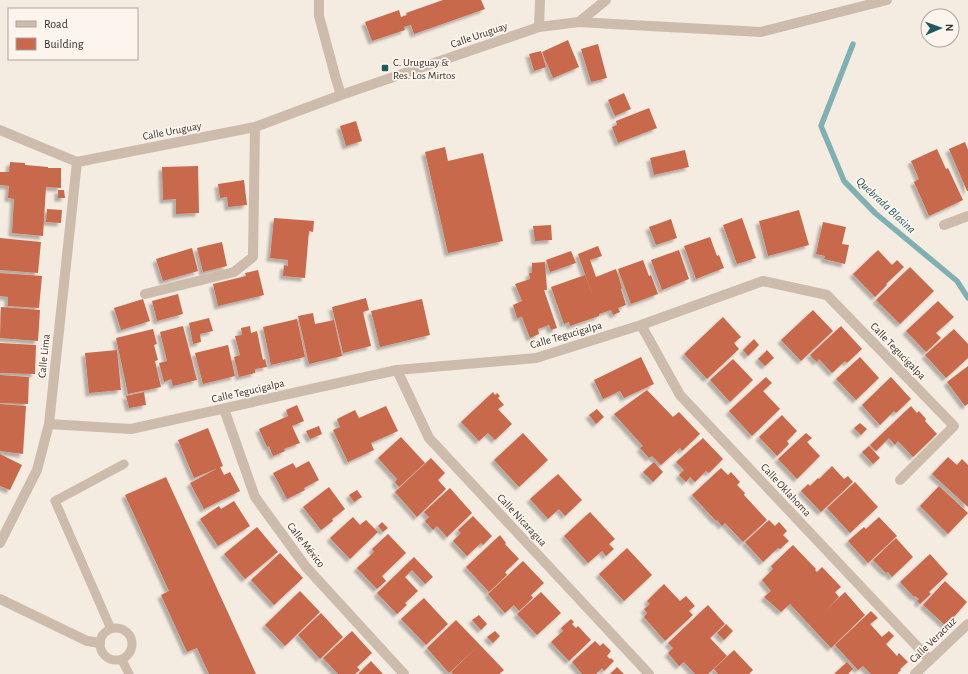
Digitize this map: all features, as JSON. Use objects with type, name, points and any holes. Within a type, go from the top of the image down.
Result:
[{"type":"street","points":[[319,0],[319,16],[341,95]]},
{"type":"street","points":[[539,27],[540,0]]},
{"type":"street","points":[[579,22],[606,0]]},
{"type":"street","name":"Calle Uruguay","points":[[77,162],[255,127],[341,95],[539,27],[579,22],[761,32],[886,0]]},
{"type":"street","points":[[145,294],[234,272],[252,257],[255,127]]},
{"type":"street","points":[[0,130],[77,162]]},
{"type":"street","name":"Calle Lima","points":[[0,543],[38,470],[49,424],[77,162]]},
{"type":"street","points":[[944,225],[968,216]]},
{"type":"street","name":"Calle Tegucigalpa","points":[[49,424],[131,429],[397,370],[536,358],[641,325],[763,281],[826,295],[954,426],[900,480]]},
{"type":"street","name":"Calle Oklahoma","points":[[641,325],[680,395],[930,660]]},
{"type":"street","name":"Calle Nicaragua","points":[[397,370],[429,438],[649,674]]},
{"type":"street","name":"Calle México","points":[[224,409],[255,497],[306,567],[404,674]]},
{"type":"street","points":[[0,599],[87,641],[100,644]]},
{"type":"street","name":"Calle Veracruz","points":[[915,674],[968,624]]},
{"type":"lane","points":[[111,629],[55,502],[124,464]]},
{"type":"lane","points":[[117,628],[123,630],[128,633],[132,639],[131,651],[122,660],[116,661],[109,659],[101,650],[100,644],[102,637],[105,632],[111,629],[117,628]]},
{"type":"lane","points":[[122,660],[129,674]]},
{"type":"building","points":[[443,0],[481,0],[485,9],[414,34],[411,25],[404,27],[405,30],[372,41],[365,22],[399,10],[401,17],[407,15],[406,13]]},
{"type":"building","points":[[568,40],[579,67],[553,78],[542,52]]},
{"type":"building","points":[[598,44],[607,78],[591,82],[581,49]]},
{"type":"building","points":[[541,51],[546,67],[534,71],[529,54]]},
{"type":"building","points":[[624,93],[631,109],[615,116],[608,100]]},
{"type":"building","points":[[649,108],[657,128],[618,143],[612,127],[617,125],[616,121]]},
{"type":"building","points":[[356,121],[362,141],[346,146],[340,126]]},
{"type":"building","points":[[965,142],[968,150],[968,191],[949,149]]},
{"type":"building","points":[[445,147],[448,161],[483,153],[503,241],[448,253],[425,152]]},
{"type":"building","points":[[937,149],[963,200],[929,216],[914,182],[919,179],[911,161]]},
{"type":"building","points":[[685,150],[689,167],[654,175],[650,158]]},
{"type":"building","points":[[10,162],[25,163],[25,165],[48,168],[61,168],[61,188],[46,187],[43,236],[12,233],[14,199],[8,198],[9,186],[0,185],[0,172],[9,172]]},
{"type":"building","points":[[198,166],[199,213],[176,214],[176,199],[163,200],[162,167]]},
{"type":"building","points":[[244,180],[247,205],[228,207],[227,197],[220,198],[218,184]]},
{"type":"building","points":[[58,190],[64,190],[65,198],[58,198]]},
{"type":"building","points":[[47,209],[62,210],[61,223],[46,222]]},
{"type":"building","points":[[799,210],[809,245],[768,256],[759,221]]},
{"type":"building","points":[[274,218],[314,221],[313,232],[309,231],[305,278],[283,276],[284,265],[288,266],[288,260],[270,258]]},
{"type":"building","points":[[742,218],[756,258],[737,264],[723,225]]},
{"type":"building","points":[[671,219],[677,238],[656,245],[649,227]]},
{"type":"building","points":[[823,222],[846,227],[842,244],[849,245],[845,264],[824,259],[825,256],[816,254]]},
{"type":"building","points":[[551,225],[552,240],[535,241],[533,226]]},
{"type":"building","points":[[710,237],[717,256],[719,255],[724,268],[696,279],[684,246]]},
{"type":"building","points":[[0,238],[41,242],[38,273],[0,270]]},
{"type":"building","points":[[222,242],[227,266],[203,272],[197,248]]},
{"type":"building","points":[[598,246],[602,256],[590,260],[596,277],[616,269],[626,305],[618,308],[620,312],[613,315],[611,310],[599,314],[599,316],[570,326],[569,322],[564,324],[551,287],[585,275],[594,300],[578,254]]},
{"type":"building","points":[[192,248],[198,271],[163,281],[156,259]]},
{"type":"building","points":[[679,250],[689,279],[662,290],[651,260]]},
{"type":"building","points":[[878,250],[892,265],[897,260],[904,267],[875,297],[853,274]]},
{"type":"building","points":[[571,251],[576,263],[550,272],[546,260]]},
{"type":"building","points":[[643,260],[649,276],[651,275],[658,294],[631,304],[618,269]]},
{"type":"building","points":[[545,262],[547,290],[544,290],[557,328],[551,330],[549,325],[538,329],[539,334],[530,338],[522,317],[517,318],[513,305],[522,301],[515,284],[530,279],[529,273],[532,273],[532,263]]},
{"type":"building","points":[[910,267],[934,291],[900,324],[876,300]]},
{"type":"building","points":[[258,270],[264,295],[218,306],[213,284],[246,276],[245,273]]},
{"type":"building","points":[[0,273],[42,276],[39,308],[8,306],[8,297],[0,296]]},
{"type":"building","points":[[178,294],[183,314],[157,321],[152,301]]},
{"type":"building","points":[[366,298],[369,310],[363,312],[371,346],[343,353],[332,307]]},
{"type":"building","points":[[143,299],[150,321],[121,330],[114,308]]},
{"type":"building","points":[[422,299],[430,335],[380,347],[371,311]]},
{"type":"building","points":[[938,301],[954,317],[936,333],[941,338],[926,352],[906,331]]},
{"type":"building","points":[[1,307],[40,310],[38,341],[0,338]]},
{"type":"building","points":[[813,310],[833,331],[801,361],[781,340]]},
{"type":"building","points":[[313,313],[315,324],[334,320],[342,356],[309,364],[298,316]]},
{"type":"building","points":[[723,317],[741,337],[734,343],[739,349],[707,379],[684,354]]},
{"type":"building","points":[[209,318],[213,331],[200,334],[201,342],[193,344],[189,323]]},
{"type":"building","points":[[297,319],[305,357],[271,365],[263,327]]},
{"type":"building","points":[[183,326],[197,380],[173,386],[171,379],[164,382],[159,363],[167,361],[160,332]]},
{"type":"building","points":[[250,326],[251,333],[257,331],[263,360],[265,359],[267,367],[255,369],[255,373],[239,377],[234,357],[240,355],[235,336],[242,335],[241,328]]},
{"type":"building","points":[[841,326],[862,349],[847,363],[845,361],[832,373],[819,359],[817,362],[810,355]]},
{"type":"building","points":[[153,329],[157,344],[154,345],[158,360],[155,361],[161,387],[128,394],[116,338]]},
{"type":"building","points":[[954,329],[968,344],[968,358],[946,378],[925,355]]},
{"type":"building","points":[[754,339],[759,345],[748,356],[743,350]]},
{"type":"building","points":[[0,343],[36,345],[35,374],[0,373]]},
{"type":"building","points":[[228,345],[235,376],[203,384],[195,353]]},
{"type":"building","points":[[117,350],[121,390],[89,393],[85,353]]},
{"type":"building","points":[[767,350],[774,358],[765,366],[758,359]]},
{"type":"building","points":[[641,357],[654,384],[624,398],[620,391],[603,399],[594,380]]},
{"type":"building","points":[[860,357],[879,378],[856,400],[836,379]]},
{"type":"building","points":[[733,359],[753,380],[730,402],[710,380]]},
{"type":"building","points":[[968,366],[968,404],[965,406],[947,382]]},
{"type":"building","points":[[0,375],[29,377],[28,404],[0,403]]},
{"type":"building","points":[[766,377],[772,383],[763,391],[780,409],[752,436],[729,411]]},
{"type":"building","points":[[891,377],[911,399],[896,413],[894,411],[880,425],[862,405]]},
{"type":"building","points":[[647,390],[673,417],[679,412],[700,434],[682,451],[680,448],[661,465],[652,456],[649,458],[640,448],[643,446],[614,414]]},
{"type":"building","points":[[144,392],[146,405],[129,408],[126,396]]},
{"type":"building","points":[[493,392],[495,395],[497,393],[500,396],[498,398],[504,405],[498,409],[512,424],[495,440],[488,433],[479,441],[461,422]]},
{"type":"building","points":[[0,404],[26,406],[23,454],[0,451]]},
{"type":"building","points":[[297,405],[304,421],[292,426],[300,443],[284,449],[285,451],[273,456],[259,429],[288,416],[286,410]]},
{"type":"building","points":[[386,406],[398,431],[371,443],[374,450],[348,462],[333,430],[340,427],[337,419],[355,410],[359,418]]},
{"type":"building","points":[[911,406],[917,413],[919,411],[926,419],[925,421],[937,434],[913,457],[898,441],[895,445],[889,438],[876,451],[870,445]]},
{"type":"building","points":[[597,409],[604,417],[596,424],[589,415]]},
{"type":"building","points":[[782,415],[797,431],[787,441],[789,444],[777,456],[759,437]]},
{"type":"building","points":[[860,423],[867,429],[861,435],[854,428]]},
{"type":"building","points":[[319,426],[322,434],[310,439],[306,431]]},
{"type":"building","points":[[208,428],[223,466],[194,478],[178,440]]},
{"type":"building","points":[[523,433],[548,460],[519,487],[494,460]]},
{"type":"building","points":[[806,433],[812,438],[807,442],[820,456],[797,479],[778,459]]},
{"type":"building","points":[[401,437],[425,463],[399,487],[395,482],[397,479],[378,458]]},
{"type":"building","points":[[703,438],[723,459],[709,473],[706,471],[695,482],[690,477],[686,482],[679,475],[684,470],[676,462]]},
{"type":"building","points":[[869,446],[880,458],[873,464],[862,452]]},
{"type":"building","points":[[0,454],[22,465],[10,490],[0,486]]},
{"type":"building","points":[[948,457],[957,465],[962,459],[968,465],[968,507],[932,474]]},
{"type":"building","points":[[431,458],[445,473],[438,480],[446,489],[417,517],[395,492]]},
{"type":"building","points":[[309,461],[319,480],[304,488],[305,490],[287,499],[273,473],[293,463],[296,468]]},
{"type":"building","points":[[654,462],[663,472],[653,482],[643,472]]},
{"type":"building","points":[[832,466],[844,479],[848,476],[853,482],[821,512],[801,491],[808,484],[810,486],[818,478],[819,479]]},
{"type":"building","points":[[220,467],[224,475],[230,472],[240,491],[204,509],[190,483]]},
{"type":"building","points":[[721,468],[728,475],[731,472],[740,482],[737,485],[745,493],[744,495],[767,520],[743,542],[725,523],[722,526],[717,520],[716,521],[692,495]]},
{"type":"building","points":[[558,474],[582,500],[565,516],[559,509],[548,519],[530,499]]},
{"type":"building","points":[[166,477],[256,674],[209,674],[197,648],[187,652],[161,595],[169,591],[125,495]]},
{"type":"building","points":[[855,482],[878,507],[850,533],[827,508]]},
{"type":"building","points":[[939,486],[968,513],[948,534],[920,506]]},
{"type":"building","points":[[329,487],[345,509],[321,530],[303,507]]},
{"type":"building","points":[[450,488],[472,513],[447,537],[437,526],[433,530],[425,521],[429,517],[424,512]]},
{"type":"building","points":[[357,490],[362,497],[354,502],[349,495]]},
{"type":"building","points":[[234,501],[250,526],[218,546],[200,519],[219,506],[221,509]]},
{"type":"building","points":[[590,512],[615,539],[609,544],[614,549],[606,556],[602,551],[588,563],[564,536]]},
{"type":"building","points":[[473,516],[492,536],[483,545],[481,543],[467,556],[453,541],[461,533],[458,530]]},
{"type":"building","points":[[353,517],[360,525],[366,520],[378,532],[350,559],[330,538]]},
{"type":"building","points":[[879,517],[897,536],[868,563],[848,541],[864,527],[866,529]]},
{"type":"building","points":[[769,520],[775,526],[779,522],[787,531],[783,535],[789,541],[780,549],[778,548],[763,562],[745,542]]},
{"type":"building","points":[[382,522],[388,528],[383,532],[378,526]]},
{"type":"building","points":[[257,527],[278,552],[245,579],[224,554]]},
{"type":"building","points":[[388,534],[406,553],[382,576],[386,581],[377,589],[357,568],[374,552],[372,549]]},
{"type":"building","points":[[500,535],[506,543],[505,544],[519,559],[505,572],[507,575],[489,592],[466,567]]},
{"type":"building","points":[[896,538],[913,557],[892,577],[873,560]]},
{"type":"building","points":[[793,545],[816,569],[815,570],[817,572],[822,567],[841,587],[835,592],[839,597],[824,612],[845,592],[865,615],[831,648],[790,604],[781,612],[764,597],[771,591],[762,580],[773,569],[771,566]]},
{"type":"building","points":[[627,548],[652,575],[624,601],[599,574]]},
{"type":"building","points":[[280,553],[303,578],[274,605],[251,580]]},
{"type":"building","points":[[930,554],[948,574],[929,592],[931,594],[920,604],[917,601],[919,599],[915,596],[914,597],[900,582]]},
{"type":"building","points":[[414,557],[433,577],[425,584],[412,570],[405,577],[418,591],[405,603],[407,605],[397,614],[377,593]]},
{"type":"building","points":[[523,561],[544,583],[531,595],[533,598],[519,611],[514,605],[505,613],[488,594]]},
{"type":"building","points":[[945,581],[967,602],[946,626],[923,605]]},
{"type":"building","points":[[664,584],[680,601],[686,596],[695,606],[689,611],[693,615],[665,641],[644,617],[647,613],[644,609],[650,604],[647,601]]},
{"type":"building","points":[[300,591],[320,612],[285,646],[265,625]]},
{"type":"building","points":[[541,592],[561,613],[537,635],[517,614]]},
{"type":"building","points":[[424,598],[448,624],[426,645],[401,619]]},
{"type":"building","points":[[708,605],[725,624],[710,638],[727,656],[708,674],[695,674],[684,662],[679,666],[668,653],[673,648],[668,643]]},
{"type":"building","points":[[871,611],[878,618],[870,624],[882,637],[889,631],[894,636],[886,644],[897,656],[899,653],[908,662],[897,674],[871,674],[863,666],[858,670],[835,645]]},
{"type":"building","points":[[321,613],[343,637],[320,659],[298,635]]},
{"type":"building","points":[[479,615],[487,624],[481,630],[472,620]]},
{"type":"building","points":[[571,619],[574,622],[572,624],[576,628],[578,626],[591,640],[569,661],[551,642],[563,631],[561,628]]},
{"type":"building","points":[[456,620],[504,670],[499,674],[453,674],[451,672],[478,646],[449,673],[427,648]]},
{"type":"building","points":[[726,624],[733,631],[724,640],[717,633]]},
{"type":"building","points":[[352,631],[372,653],[357,667],[360,670],[355,674],[338,674],[323,658]]},
{"type":"building","points":[[495,631],[500,636],[493,643],[487,637]]},
{"type":"building","points":[[595,641],[600,646],[603,643],[611,651],[607,656],[614,661],[604,671],[602,668],[596,674],[582,674],[572,662]]},
{"type":"building","points":[[734,650],[753,670],[749,674],[718,674],[714,669]]},
{"type":"building","points":[[371,661],[383,674],[358,674]]},
{"type":"building","points":[[847,662],[853,669],[848,674],[835,674],[835,673]]},
{"type":"building","points":[[617,667],[624,674],[610,674]]},
{"type":"waterway","name":"Quebrada Blasina","points":[[853,44],[821,126],[844,181],[875,213],[957,281],[968,298]]},
{"type":"place","name":"C. Uruguay & Res. Los Mirtos","points":[[385,68]]}]
